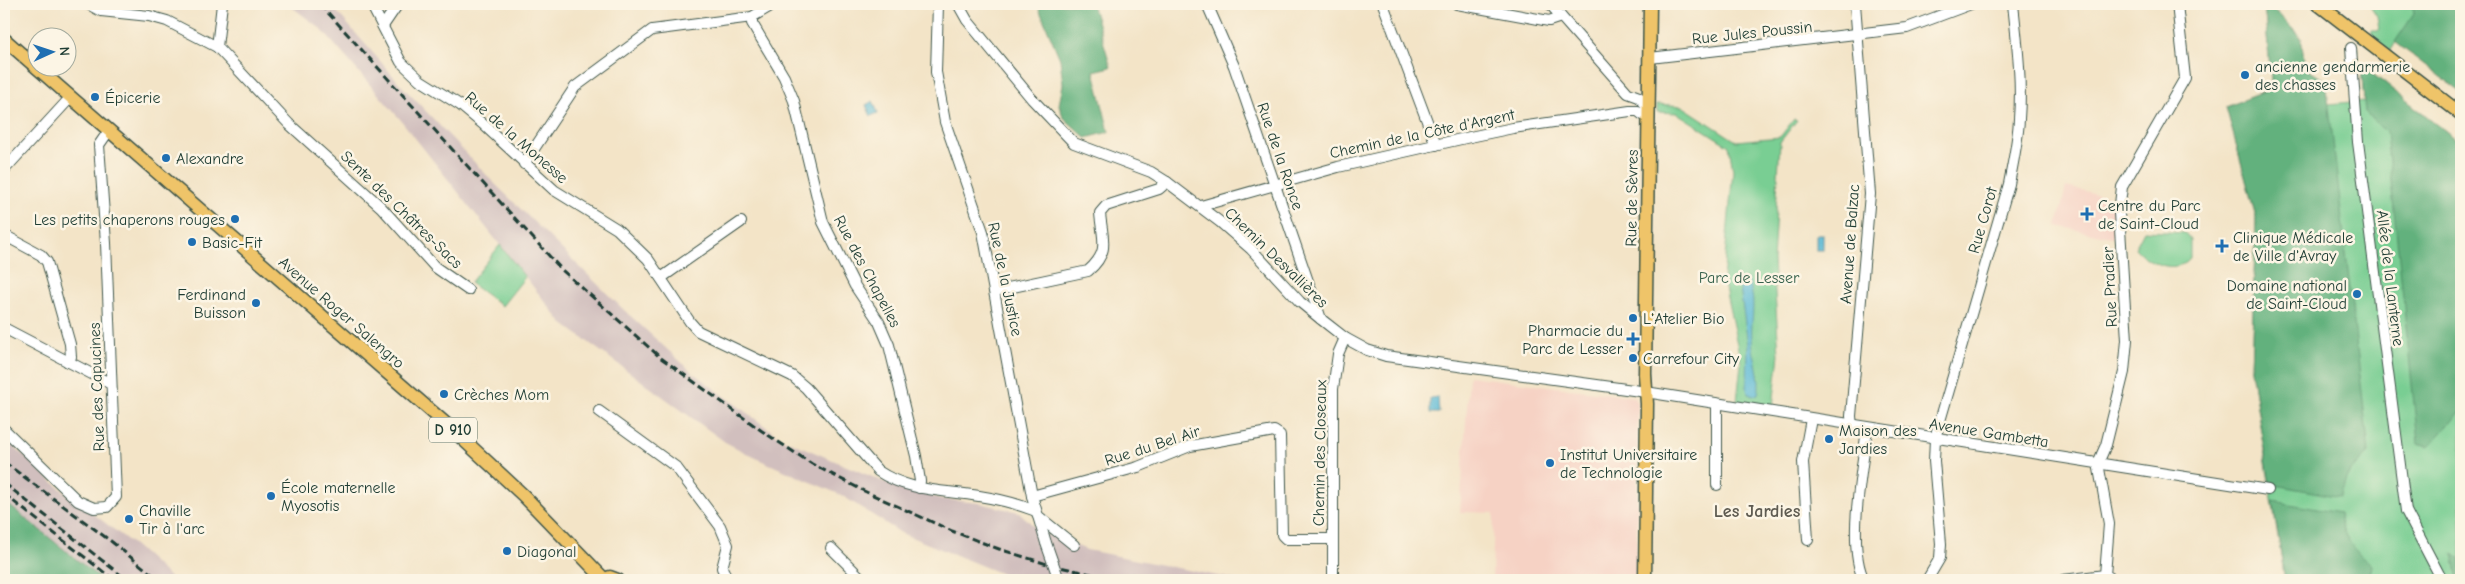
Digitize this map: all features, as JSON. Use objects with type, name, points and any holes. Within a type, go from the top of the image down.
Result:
[{"type":"main road","name":"Rue de Sèvres","points":[[1645,580],[1650,4]]},
{"type":"main road","points":[[2318,4],[2461,114]]},
{"type":"main road","name":"Avenue Roger Salengro","points":[[4,39],[108,132],[453,430],[524,496],[604,580],[613,577],[618,580]]},
{"type":"street","name":"Sente des Châtres-Sacs","points":[[88,4],[101,11],[149,16],[167,22],[217,47],[294,128],[381,207],[435,268],[468,290]]},
{"type":"street","points":[[217,47],[222,4]]},
{"type":"street","name":"Rue de la Monesse","points":[[371,4],[401,62],[420,80],[460,106],[484,125],[554,190],[617,229],[648,259],[698,331],[792,376],[806,388],[878,471],[890,479],[919,488],[993,498],[1037,514]]},
{"type":"street","points":[[383,26],[398,4]]},
{"type":"street","points":[[524,164],[575,88],[652,30],[752,17],[774,4]]},
{"type":"street","name":"Rue de la Justice","points":[[938,4],[936,72],[943,113],[983,232],[1032,496],[1059,580]]},
{"type":"street","name":"Chemin Desvallières","points":[[958,4],[967,20],[1026,92],[1074,143],[1151,172],[1167,182],[1200,206],[1252,249],[1300,302],[1345,338],[1367,350],[1386,356],[1647,392]]},
{"type":"street","name":"Rue de la Ronce","points":[[1207,4],[1234,66],[1322,320]]},
{"type":"street","points":[[1383,4],[1436,145]]},
{"type":"street","points":[[1457,4],[1549,21],[1562,17]]},
{"type":"street","points":[[1550,4],[1628,93],[1639,97],[1648,107]]},
{"type":"street","name":"Avenue de Balzac","points":[[1852,426],[1851,416],[1870,194],[1854,4]]},
{"type":"street","name":"Rue Jules Poussin","points":[[1650,58],[1857,35],[1918,26],[1970,4]]},
{"type":"street","name":"Rue Corot","points":[[1927,580],[1940,558],[1941,544],[1934,461],[1935,438],[2009,184],[2015,151],[2019,119],[2020,84],[2013,4]]},
{"type":"street","name":"Rue Pradier","points":[[2098,464],[2106,445],[2124,372],[2127,340],[2119,213],[2122,187],[2185,78],[2177,4]]},
{"type":"street","name":"Rue des Chapelles","points":[[752,17],[752,23],[784,77],[794,101],[823,222],[855,286],[879,322],[889,344],[916,456],[920,481],[919,488]]},
{"type":"street","name":"Allée de la Lanterne","points":[[2351,48],[2358,142],[2406,511],[2442,580]]},
{"type":"street","points":[[4,170],[70,98]]},
{"type":"street","name":"Chemin de la Côte d'Argent","points":[[1200,206],[1275,184],[1436,145],[1513,128],[1630,111],[1638,111],[1643,115],[1648,107]]},
{"type":"street","name":"Rue des Capucines","points":[[4,429],[78,501],[94,508],[107,506],[116,498],[106,243],[99,145],[108,132]]},
{"type":"street","points":[[994,291],[1088,271],[1100,260],[1104,250],[1100,213],[1106,206],[1159,189],[1167,182]]},
{"type":"street","points":[[660,278],[741,222]]},
{"type":"street","points":[[4,235],[41,255],[47,262],[70,344],[71,357],[68,362]]},
{"type":"street","points":[[4,328],[111,384]]},
{"type":"street","name":"Chemin des Closeaux","points":[[1333,580],[1332,389],[1338,354],[1345,338]]},
{"type":"street","name":"Avenue Gambetta","points":[[1647,392],[1852,426],[2268,490]]},
{"type":"street","points":[[1717,404],[1717,485]]},
{"type":"street","points":[[599,411],[676,467],[720,526],[728,545],[722,568],[726,576],[733,580]]},
{"type":"street","points":[[1808,540],[1803,462],[1811,419]]},
{"type":"street","points":[[1864,580],[1858,565],[1857,510],[1867,428]]},
{"type":"street","name":"Rue du Bel Air","points":[[1032,496],[1138,467],[1190,446],[1274,430],[1280,435],[1282,535],[1286,539],[1333,539]]},
{"type":"street","points":[[2098,464],[2109,524],[2105,575]]},
{"type":"street","points":[[1037,514],[1074,545]]},
{"type":"street","points":[[831,548],[863,580]]},
{"type":"street","points":[[2062,580],[2105,575],[2115,580]]},
{"type":"shaded area","points":[[288,4],[330,4],[401,85],[495,184],[625,311],[692,372],[781,438],[884,482],[941,499],[979,503],[1019,512],[1039,531],[1087,550],[1238,580],[1017,580],[901,533],[841,495],[760,460],[725,442],[562,323],[400,119],[321,29]]},
{"type":"shaded area","name":"Centre du Parc de Saint-Cloud","points":[[2066,187],[2116,198],[2115,238],[2057,226]]},
{"type":"shaded area","name":"Institut Universitaire de Technologie","points":[[1469,376],[1634,397],[1638,403],[1636,580],[1492,580],[1494,513],[1460,512]]},
{"type":"shaded area","points":[[4,438],[61,489],[134,545],[173,580],[102,580],[4,502]]},
{"type":"green space","points":[[1037,4],[1092,4],[1111,67],[1094,71],[1109,132],[1086,138],[1063,117],[1059,105],[1063,84],[1060,59]]},
{"type":"green space","name":"Domaine national de Saint-Cloud","points":[[2264,4],[2269,4],[2301,38],[2305,68],[2326,81],[2328,104],[2364,101],[2361,65],[2461,143],[2461,580],[2285,580],[2251,370],[2256,217],[2226,107],[2272,89]]},
{"type":"green space","points":[[2264,4],[2269,4],[2301,38],[2305,68],[2326,81],[2369,453],[2350,471],[2340,497],[2270,484],[2251,370],[2256,217],[2226,107],[2272,89]]},
{"type":"green space","points":[[2369,4],[2461,4],[2461,93],[2396,42],[2390,52],[2374,40],[2371,30],[2379,30],[2377,16]]},
{"type":"green space","points":[[2413,4],[2461,4],[2461,93],[2395,42],[2414,14]]},
{"type":"green space","points":[[2361,65],[2461,143],[2461,411],[2430,446],[2418,443],[2386,132],[2365,113]]},
{"type":"green space","name":"Parc de Lesser","points":[[1657,104],[1682,106],[1736,141],[1780,137],[1794,119],[1797,120],[1780,142],[1773,261],[1779,355],[1773,406],[1737,401],[1741,363],[1723,279],[1733,171],[1729,146],[1677,113],[1657,112]]},
{"type":"green space","points":[[2144,231],[2185,233],[2190,239],[2190,258],[2177,266],[2169,266],[2161,265],[2147,258],[2135,248]]},
{"type":"green space","points":[[500,245],[525,277],[502,306],[470,283]]},
{"type":"green space","points":[[2273,501],[2339,513],[2346,536],[2360,554],[2372,565],[2369,580],[2285,580]]},
{"type":"green space","points":[[4,502],[10,506],[102,580],[4,580]]},
{"type":"green space","points":[[2453,553],[2461,559],[2461,580],[2458,580]]},
{"type":"water","points":[[873,101],[878,113],[871,116],[866,105]]},
{"type":"water","points":[[1816,235],[1823,235],[1823,250],[1816,250]]},
{"type":"water","points":[[1743,278],[1747,279],[1753,302],[1752,340],[1759,388],[1758,394],[1753,396],[1748,394],[1747,389],[1748,344],[1739,282]]},
{"type":"water","points":[[1438,397],[1439,413],[1430,413],[1430,398]]},
{"type":"railway","points":[[320,4],[562,270],[661,358],[762,431],[812,464],[864,491],[952,531],[999,549],[1047,564],[1117,580]]},
{"type":"railway","points":[[4,462],[112,542],[159,580]]},
{"type":"railway","points":[[4,483],[127,580]]},
{"type":"railway","points":[[4,494],[114,580]]},
{"type":"place","name":"ancienne gendarmerie des chasses","points":[[2245,75]]},
{"type":"place","name":"Épicerie","points":[[95,97]]},
{"type":"place","name":"Alexandre","points":[[166,158]]},
{"type":"place","name":"Centre du Parc de Saint-Cloud","points":[[2087,214]]},
{"type":"place","name":"Les petits chaperons rouges","points":[[235,219]]},
{"type":"place","name":"Basic-Fit","points":[[192,242]]},
{"type":"place","name":"Clinique Médicale de Ville d'Avray","points":[[2222,246]]},
{"type":"place","name":"Domaine national de Saint-Cloud","points":[[2357,294]]},
{"type":"place","name":"Ferdinand Buisson","points":[[256,303]]},
{"type":"place","name":"L'Atelier Bio","points":[[1633,318]]},
{"type":"place","name":"Pharmacie du Parc de Lesser","points":[[1633,339]]},
{"type":"place","name":"Carrefour City","points":[[1633,358]]},
{"type":"place","name":"Crèches Mom","points":[[444,394]]},
{"type":"place","name":"Maison des Jardies","points":[[1829,439]]},
{"type":"place","name":"Institut Universitaire de Technologie","points":[[1550,463]]},
{"type":"place","name":"École maternelle Myosotis","points":[[271,496]]},
{"type":"place","name":"Chaville Tir à l'arc","points":[[129,519]]},
{"type":"place","name":"Diagonal","points":[[507,551]]},
{"type":"district","name":"Les Jardies","points":[[1757,511]]}]
